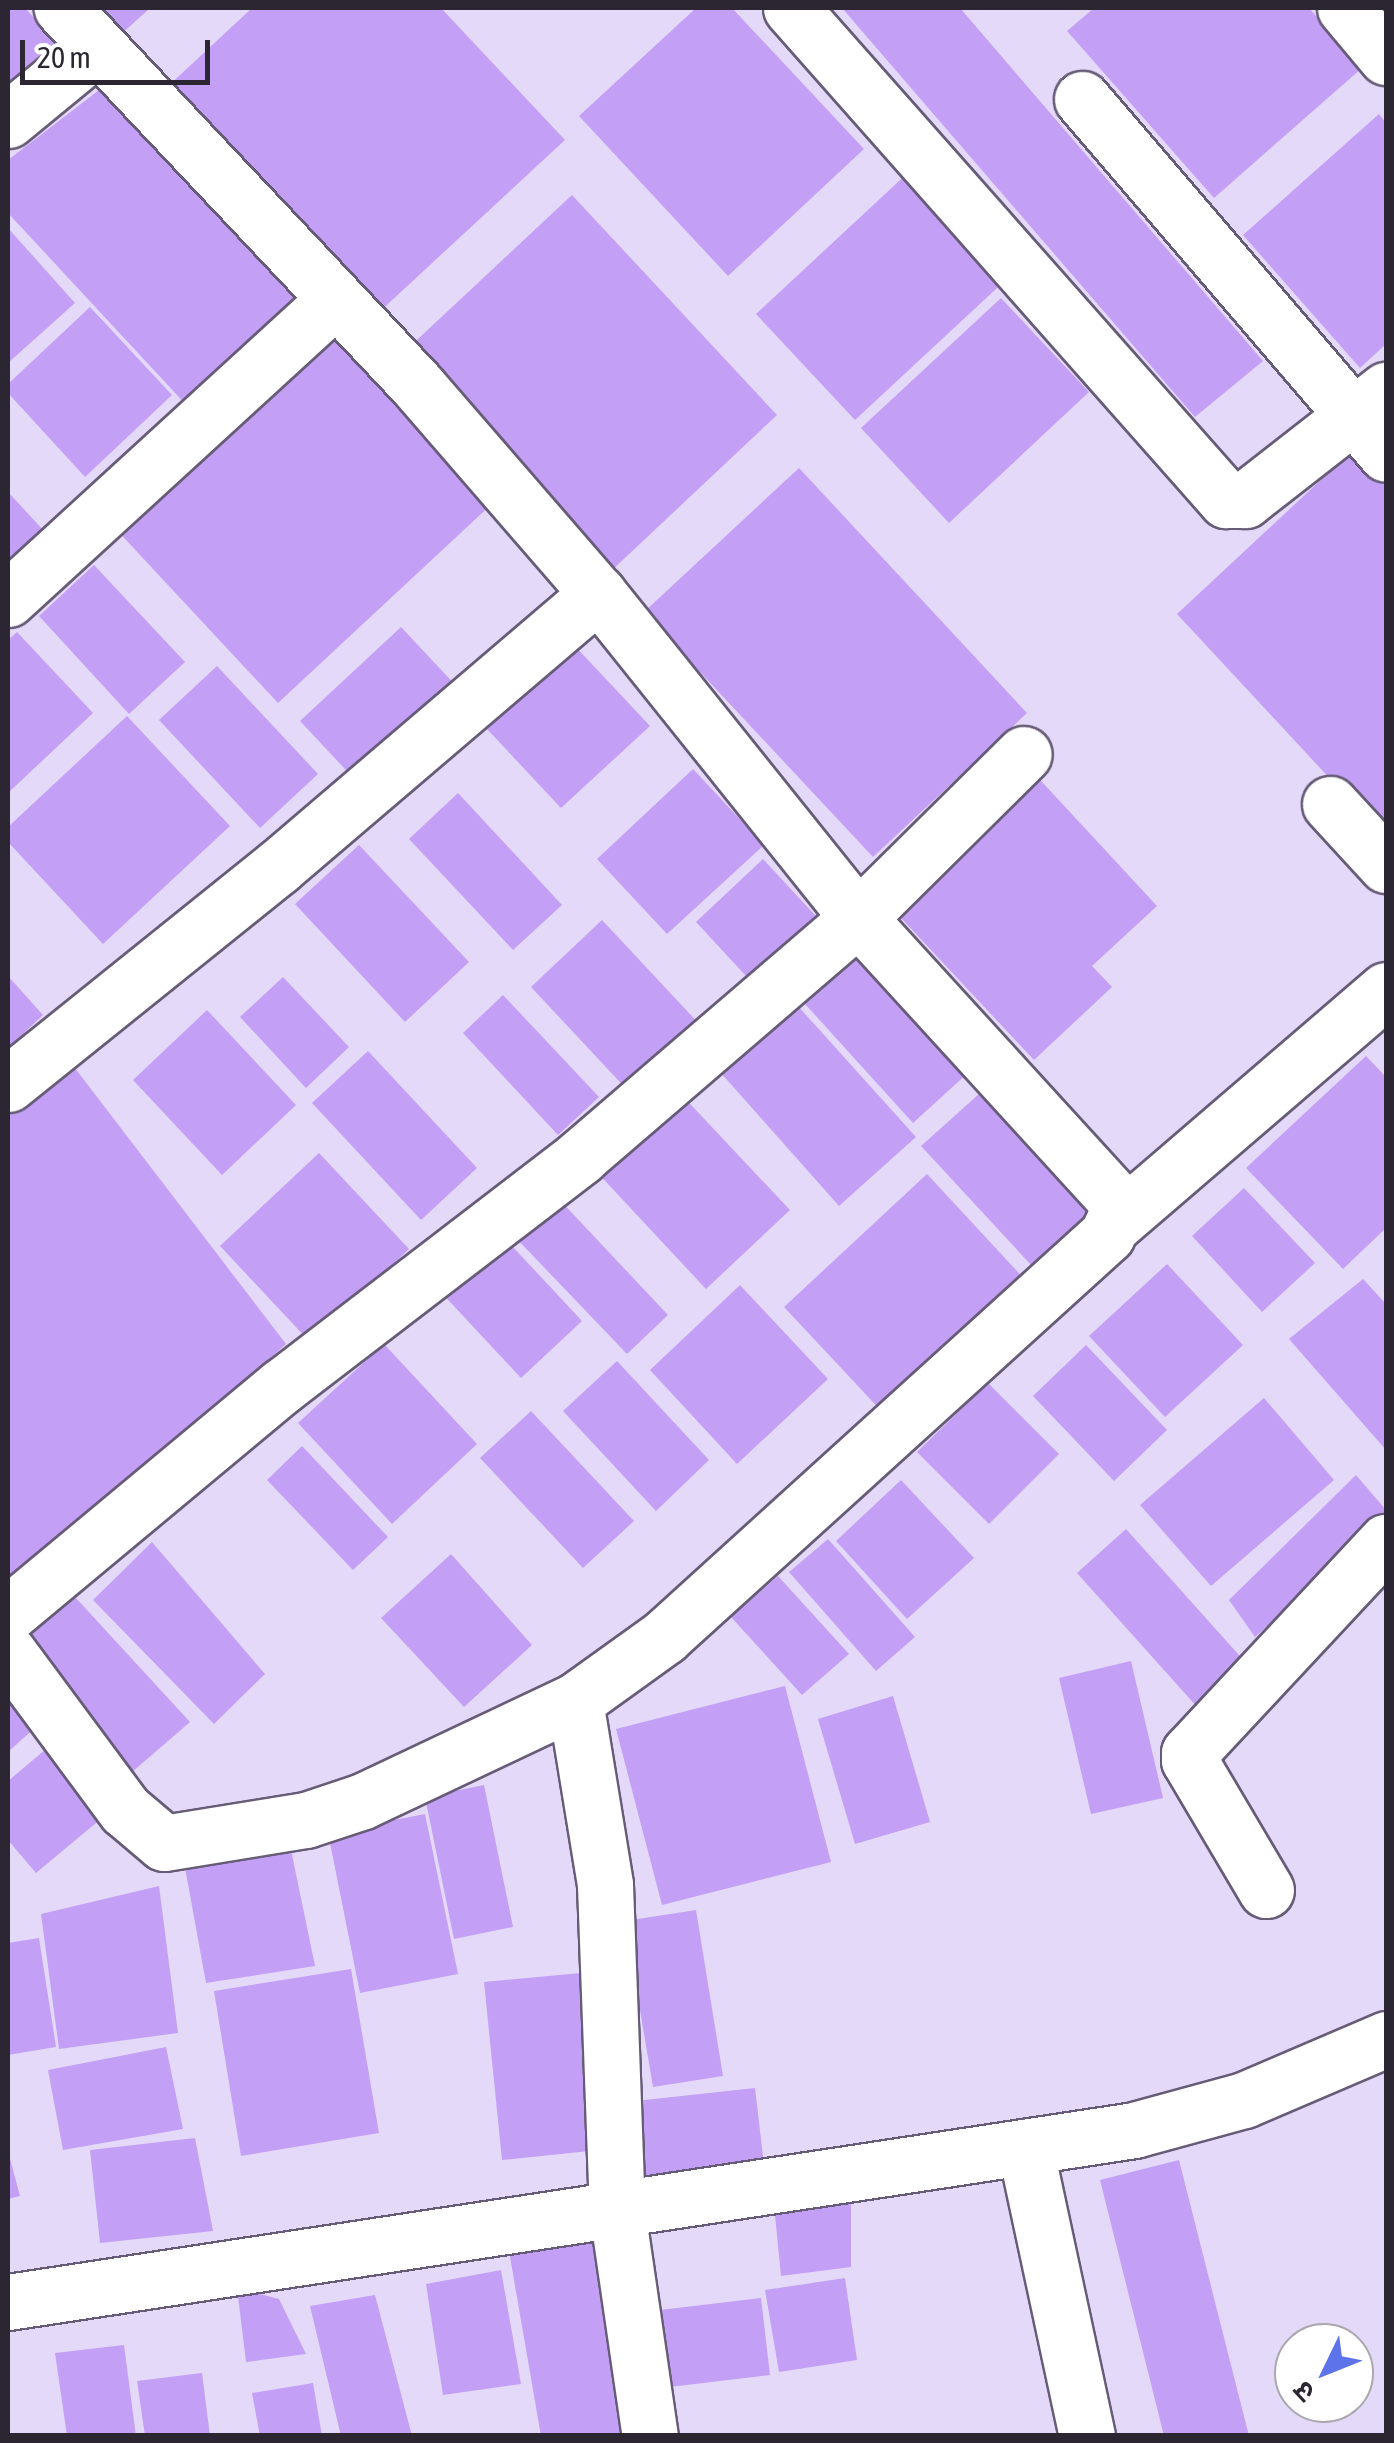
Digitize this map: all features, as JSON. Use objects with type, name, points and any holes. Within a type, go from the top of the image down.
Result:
[{"type":"street","points":[[791,8],[1226,500],[1244,500],[1375,421],[1082,99]]},
{"type":"street","points":[[1344,8],[1386,58]]},
{"type":"street","points":[[8,120],[79,27],[419,388],[598,594],[858,918],[1112,1198],[1118,1210],[1115,1223]]},
{"type":"street","points":[[8,600],[335,299]]},
{"type":"street","points":[[8,1084],[278,867],[598,594]]},
{"type":"street","points":[[8,1614],[282,1386],[580,1157],[858,918],[1024,754]]},
{"type":"street","points":[[1330,804],[1386,865]]},
{"type":"street","points":[[8,1652],[125,1810],[164,1843],[306,1820],[363,1801],[576,1701],[664,1637],[1115,1223],[1386,990]]},
{"type":"street","points":[[1266,1890],[1189,1760],[1189,1752],[1386,1542]]},
{"type":"street","points":[[576,1701],[605,1885],[617,2211],[650,2436]]},
{"type":"street","points":[[8,2302],[1134,2130],[1244,2100],[1386,2039]]},
{"type":"street","points":[[1024,2147],[1087,2436]]},
{"type":"building","points":[[8,8],[25,8],[57,43],[8,88]]},
{"type":"building","points":[[89,8],[150,8],[117,38]]},
{"type":"building","points":[[252,8],[441,8],[565,140],[376,315],[165,89]]},
{"type":"building","points":[[696,8],[732,8],[864,149],[728,276],[579,116]]},
{"type":"building","points":[[842,8],[960,8],[1263,361],[1195,417]]},
{"type":"building","points":[[1094,8],[1309,8],[1362,68],[1214,198],[1067,31]]},
{"type":"building","points":[[103,87],[306,303],[190,409],[8,213],[8,160]]},
{"type":"building","points":[[1379,114],[1386,123],[1386,344],[1360,368],[1243,235]]},
{"type":"building","points":[[912,169],[1011,275],[855,420],[756,314]]},
{"type":"building","points":[[572,195],[777,415],[610,572],[404,352]]},
{"type":"building","points":[[8,228],[75,303],[8,363]]},
{"type":"building","points":[[1001,298],[1089,392],[949,523],[861,428]]},
{"type":"building","points":[[90,307],[172,395],[85,477],[8,393],[8,384]]},
{"type":"building","points":[[330,333],[495,501],[278,703],[113,526]]},
{"type":"building","points":[[1352,451],[1386,487],[1386,839],[1177,614]]},
{"type":"building","points":[[799,468],[1027,713],[873,857],[644,612]]},
{"type":"building","points":[[8,492],[45,532],[8,567]]},
{"type":"building","points":[[94,565],[185,662],[129,714],[39,616]]},
{"type":"building","points":[[401,627],[460,690],[359,784],[300,721]]},
{"type":"building","points":[[17,632],[93,713],[8,793],[8,640]]},
{"type":"building","points":[[574,645],[650,726],[561,808],[486,728]]},
{"type":"building","points":[[217,666],[318,774],[260,828],[159,720]]},
{"type":"building","points":[[127,716],[230,826],[103,944],[8,842],[8,827]]},
{"type":"building","points":[[693,769],[764,845],[667,934],[597,859]]},
{"type":"building","points":[[1030,769],[1157,906],[1092,966],[1112,987],[1034,1060],[887,903]]},
{"type":"building","points":[[458,793],[562,905],[513,950],[409,839]]},
{"type":"building","points":[[359,845],[469,962],[405,1022],[295,904]]},
{"type":"building","points":[[763,859],[826,927],[759,990],[696,922]]},
{"type":"building","points":[[602,920],[703,1028],[632,1095],[531,987]]},
{"type":"building","points":[[863,932],[981,1061],[913,1123],[796,994]]},
{"type":"building","points":[[8,976],[43,1015],[8,1048]]},
{"type":"building","points":[[283,977],[349,1047],[306,1088],[240,1017]]},
{"type":"building","points":[[503,995],[599,1097],[558,1135],[463,1033]]},
{"type":"building","points":[[788,995],[916,1137],[839,1206],[712,1063]]},
{"type":"building","points":[[207,1010],[296,1105],[222,1175],[133,1080]]},
{"type":"building","points":[[368,1051],[477,1168],[421,1220],[312,1103]]},
{"type":"building","points":[[1366,1056],[1386,1077],[1386,1228],[1343,1269],[1246,1168]]},
{"type":"building","points":[[68,1059],[286,1344],[8,1591],[8,1111]]},
{"type":"building","points":[[989,1085],[1099,1203],[1032,1266],[921,1146]]},
{"type":"building","points":[[678,1091],[790,1210],[706,1289],[594,1169]]},
{"type":"building","points":[[319,1153],[409,1249],[310,1342],[220,1246]]},
{"type":"building","points":[[927,1174],[1029,1284],[887,1417],[784,1307]]},
{"type":"building","points":[[1244,1188],[1315,1263],[1262,1312],[1192,1236]]},
{"type":"building","points":[[557,1197],[668,1315],[627,1354],[515,1237]]},
{"type":"building","points":[[499,1232],[582,1321],[521,1378],[438,1289]]},
{"type":"building","points":[[1167,1264],[1243,1345],[1165,1417],[1089,1336]]},
{"type":"building","points":[[1363,1279],[1386,1304],[1386,1450],[1289,1339]]},
{"type":"building","points":[[740,1285],[828,1379],[737,1464],[650,1370]]},
{"type":"building","points":[[384,1344],[477,1444],[392,1524],[298,1423]]},
{"type":"building","points":[[1086,1345],[1167,1430],[1114,1481],[1033,1396]]},
{"type":"building","points":[[617,1361],[709,1460],[656,1511],[563,1411]]},
{"type":"building","points":[[988,1383],[1059,1454],[989,1524],[917,1452]]},
{"type":"building","points":[[1264,1398],[1334,1480],[1211,1586],[1140,1505]]},
{"type":"building","points":[[531,1411],[634,1521],[583,1568],[480,1458]]},
{"type":"building","points":[[302,1446],[388,1537],[353,1570],[267,1480]]},
{"type":"building","points":[[1356,1475],[1386,1510],[1386,1518],[1255,1637],[1229,1600]]},
{"type":"building","points":[[901,1480],[974,1558],[907,1619],[836,1541]]},
{"type":"building","points":[[1126,1529],[1247,1664],[1198,1708],[1077,1573]]},
{"type":"building","points":[[828,1539],[915,1637],[876,1671],[789,1572]]},
{"type":"building","points":[[152,1542],[265,1674],[214,1724],[93,1600]]},
{"type":"building","points":[[451,1554],[532,1645],[464,1707],[381,1618]]},
{"type":"building","points":[[778,1576],[849,1654],[802,1695],[731,1617]]},
{"type":"building","points":[[64,1585],[190,1722],[131,1773],[8,1636]]},
{"type":"building","points":[[1131,1661],[1163,1798],[1091,1814],[1059,1678]]},
{"type":"building","points":[[785,1686],[831,1862],[662,1905],[616,1729]]},
{"type":"building","points":[[8,1691],[37,1726],[8,1752]]},
{"type":"building","points":[[893,1696],[930,1822],[855,1844],[818,1719]]},
{"type":"building","points":[[46,1749],[102,1818],[36,1873],[8,1840],[8,1781]]},
{"type":"building","points":[[484,1785],[513,1927],[454,1939],[425,1797]]},
{"type":"building","points":[[425,1814],[458,1974],[360,1993],[328,1833]]},
{"type":"building","points":[[290,1845],[315,1966],[206,1983],[184,1862]]},
{"type":"building","points":[[159,1886],[178,2033],[59,2049],[41,1914]]},
{"type":"building","points":[[696,1910],[723,2076],[653,2087],[625,1921]]},
{"type":"building","points":[[39,1938],[56,2047],[8,2055],[8,1943]]},
{"type":"building","points":[[351,1969],[379,2133],[241,2156],[214,1991]]},
{"type":"building","points":[[581,1973],[599,2150],[502,2160],[484,1982]]},
{"type":"building","points":[[166,2047],[183,2129],[63,2150],[48,2070]]},
{"type":"building","points":[[755,2088],[764,2165],[635,2180],[626,2102]]},
{"type":"building","points":[[195,2138],[213,2231],[100,2243],[90,2150]]},
{"type":"building","points":[[8,2151],[20,2196],[8,2199]]},
{"type":"building","points":[[1179,2160],[1249,2436],[1164,2436],[1100,2180]]},
{"type":"building","points":[[851,2196],[851,2267],[781,2276],[774,2205]]},
{"type":"building","points":[[594,2237],[627,2436],[541,2436],[509,2251]]},
{"type":"building","points":[[501,2270],[521,2384],[443,2395],[426,2284]]},
{"type":"building","points":[[845,2278],[857,2360],[779,2372],[765,2290]]},
{"type":"building","points":[[237,2288],[279,2299],[306,2354],[246,2362]]},
{"type":"building","points":[[375,2295],[412,2436],[341,2436],[310,2306]]},
{"type":"building","points":[[761,2298],[770,2375],[653,2389],[643,2312]]},
{"type":"building","points":[[124,2345],[136,2436],[67,2436],[55,2353]]},
{"type":"building","points":[[202,2373],[210,2436],[145,2436],[137,2381]]},
{"type":"building","points":[[313,2383],[322,2436],[260,2436],[252,2393]]}]
